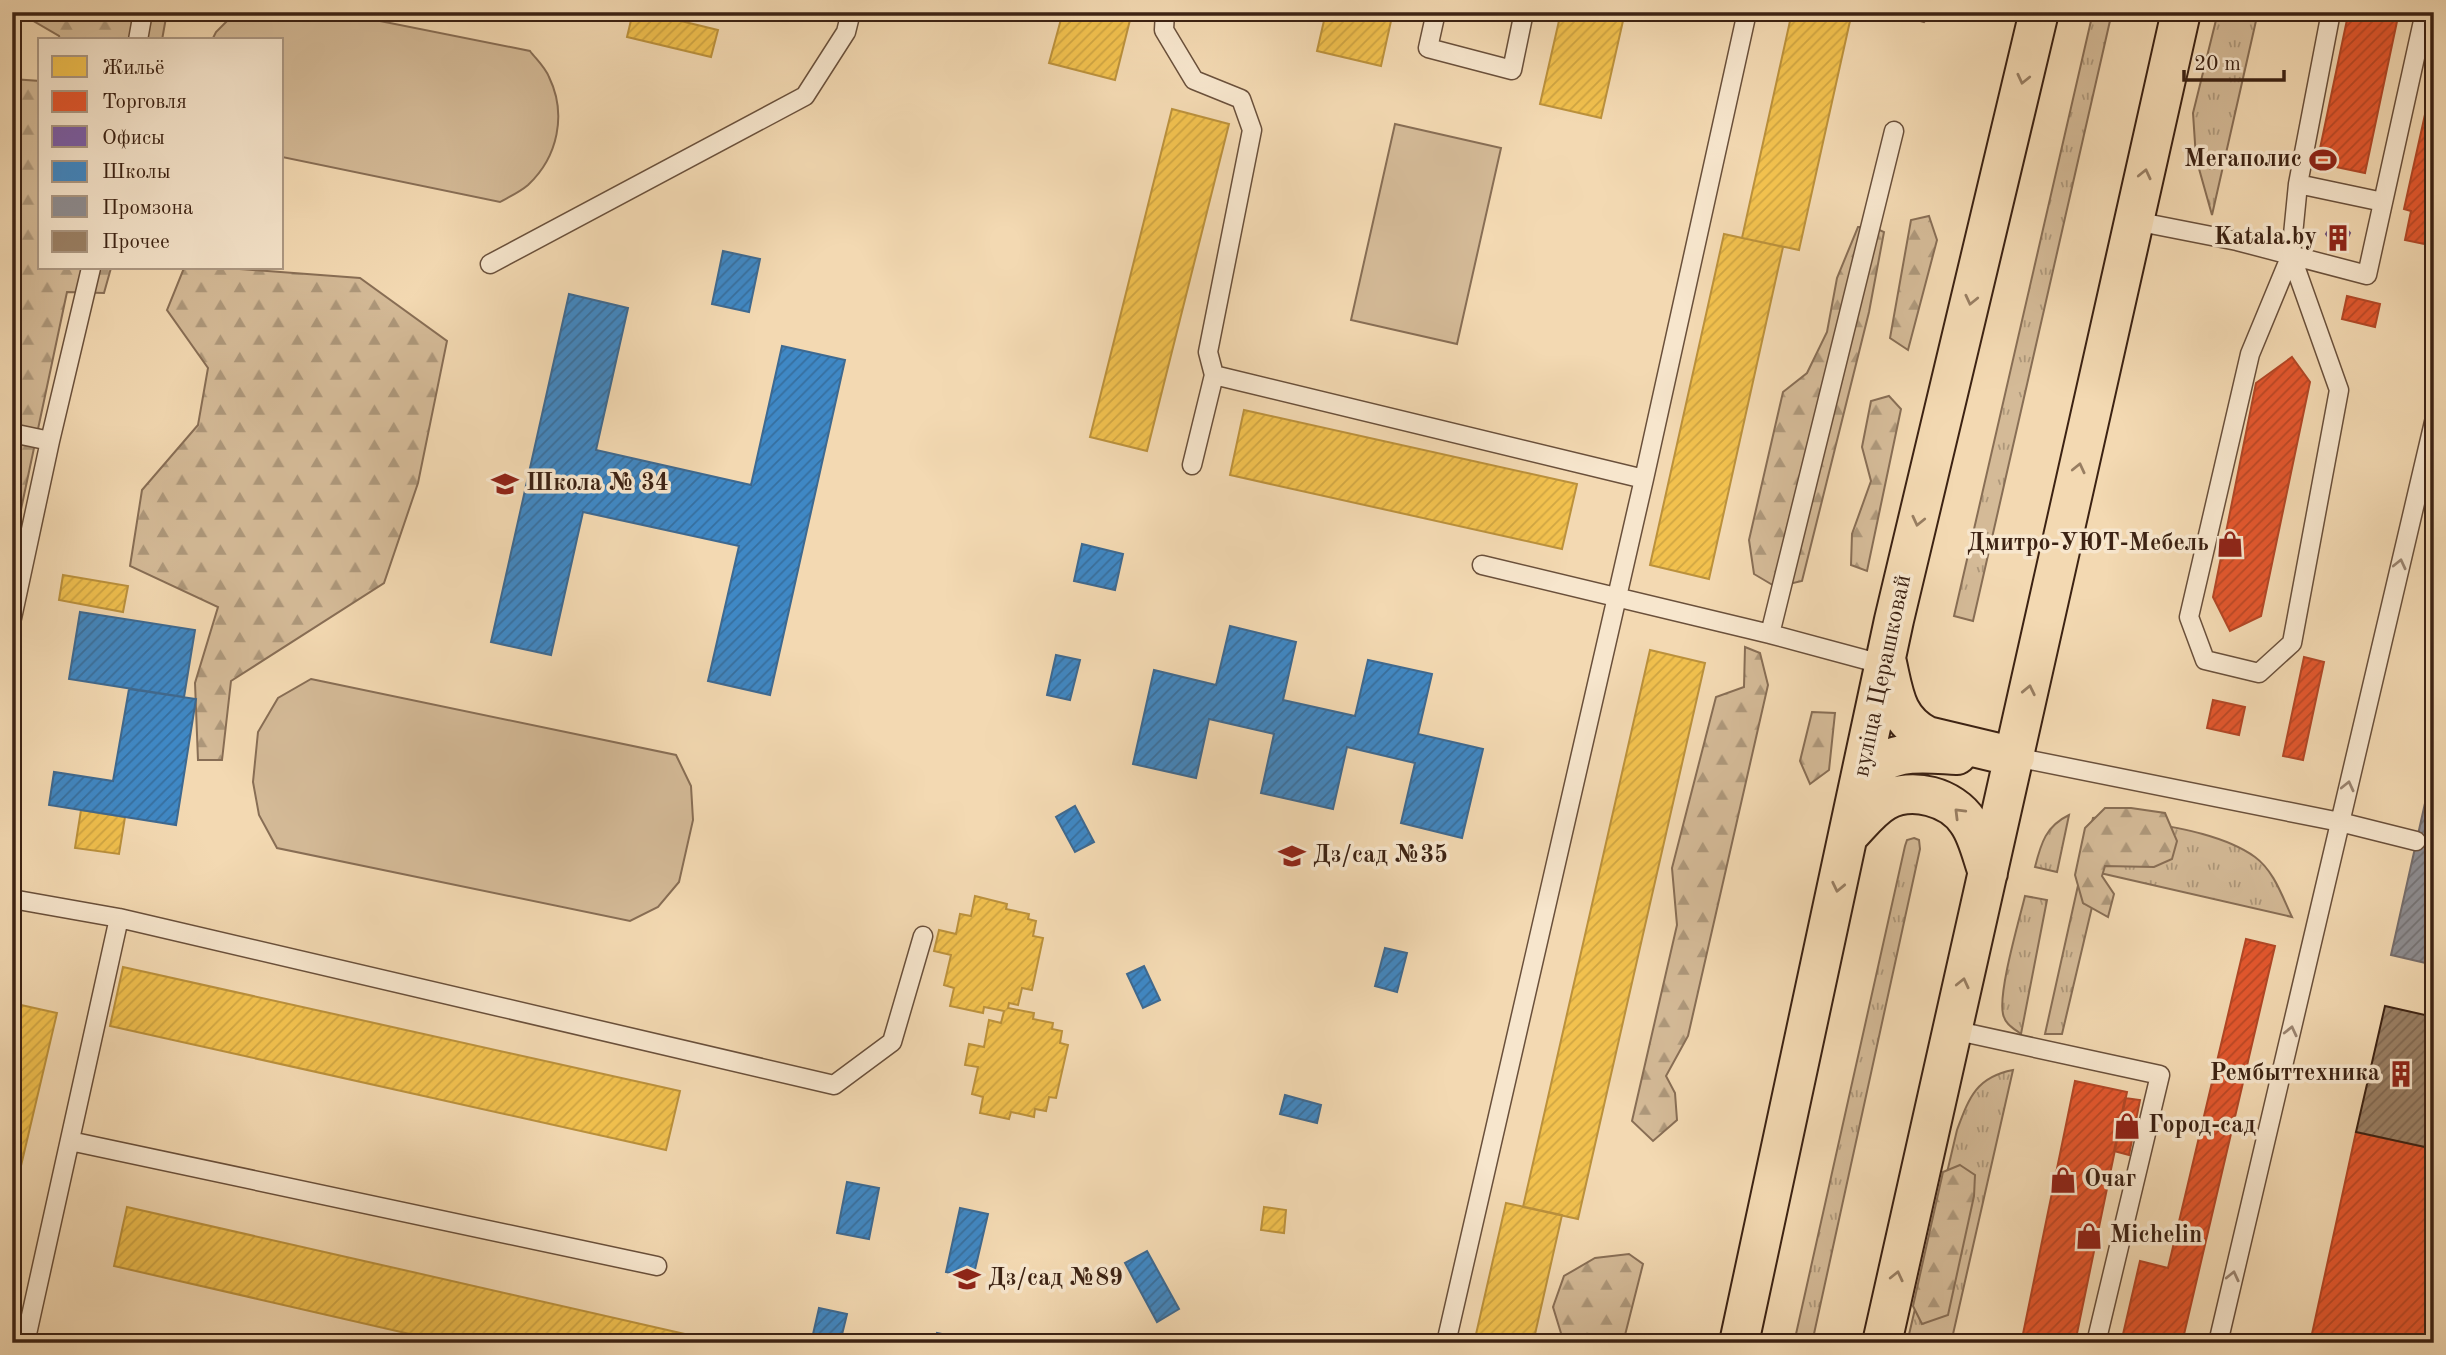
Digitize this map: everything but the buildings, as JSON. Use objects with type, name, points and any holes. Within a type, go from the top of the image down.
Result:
[{"type":"main road","name":"вуліца Церашковай","points":[[1739,1343],[1894,620],[2039,12]]},
{"type":"main road","points":[[1882,1343],[2181,12]]},
{"type":"main road","points":[[1886,663],[1899,708],[1906,722],[1916,730],[1927,736],[2015,757]]},
{"type":"main road","points":[[1861,777],[1874,765],[1901,754],[2015,757]]},
{"type":"main road","points":[[1849,835],[1884,801],[1899,795],[1936,797],[1953,805],[1970,825],[1988,873]]},
{"type":"lane","points":[[138,38],[144,12]]},
{"type":"lane","points":[[490,264],[805,96],[846,32],[851,12]]},
{"type":"lane","points":[[1165,12],[1164,30],[1194,80],[1241,99],[1252,130],[1208,352],[1214,375],[1192,465]]},
{"type":"lane","points":[[1436,12],[1428,48],[1512,70],[1524,12]]},
{"type":"lane","points":[[1446,1343],[1644,479],[1747,12]]},
{"type":"lane","points":[[2291,255],[2339,390],[2292,643],[2259,673],[2205,660],[2189,617],[2250,354],[2291,255],[2298,184],[2331,12]]},
{"type":"lane","points":[[2135,221],[2237,241],[2367,275],[2425,12]]},
{"type":"lane","points":[[1770,634],[1894,131]]},
{"type":"lane","points":[[2298,184],[2383,202]]},
{"type":"lane","points":[[12,618],[91,270]]},
{"type":"lane","points":[[1214,375],[1644,479]]},
{"type":"lane","points":[[2218,1343],[2434,422]]},
{"type":"lane","points":[[12,433],[50,442]]},
{"type":"lane","points":[[1482,565],[1886,663]]},
{"type":"lane","points":[[2015,757],[2340,822],[2416,841]]},
{"type":"lane","points":[[12,899],[119,918],[834,1085],[892,1042],[923,936]]},
{"type":"lane","points":[[25,1343],[119,918]]},
{"type":"lane","points":[[1953,1030],[2160,1075],[2096,1343]]},
{"type":"lane","points":[[70,1141],[657,1266]]},
{"type":"green space","points":[[18,12],[167,12],[162,38],[59,36]]},
{"type":"green space","points":[[236,12],[335,12],[530,51],[549,77],[558,106],[553,148],[538,174],[528,185],[500,202],[284,157],[284,38],[213,38]]},
{"type":"green space","points":[[1900,12],[1933,12],[1924,22],[1900,15]]},
{"type":"green space","points":[[2093,12],[2112,12],[1973,621],[1954,616]]},
{"type":"green space","points":[[2218,12],[2258,12],[2212,215],[2196,158],[2193,113]]},
{"type":"green space","points":[[12,79],[38,81],[38,270],[110,270],[104,293],[67,292],[12,552]]},
{"type":"green space","points":[[1395,124],[1501,148],[1457,344],[1351,320]]},
{"type":"green space","points":[[1929,216],[1937,240],[1908,350],[1890,338],[1911,220]]},
{"type":"green space","points":[[1858,227],[1873,227],[1884,232],[1869,312],[1802,581],[1776,587],[1754,574],[1749,540],[1783,392],[1807,373],[1827,332],[1837,278]]},
{"type":"green space","points":[[183,270],[253,270],[360,278],[447,341],[418,483],[384,583],[231,681],[222,760],[198,760],[195,683],[218,607],[130,566],[142,490],[198,425],[208,368],[167,310]]},
{"type":"green space","points":[[1889,396],[1901,409],[1867,571],[1851,565],[1852,534],[1871,481],[1862,447],[1871,401]]},
{"type":"green space","points":[[1745,647],[1760,653],[1768,685],[1688,1036],[1666,1076],[1675,1093],[1677,1120],[1653,1141],[1632,1121],[1677,925],[1672,868],[1716,697],[1744,687]]},
{"type":"green space","points":[[311,679],[676,755],[691,786],[693,820],[679,882],[658,907],[630,921],[277,848],[259,815],[253,782],[258,732],[278,698]]},
{"type":"green space","points":[[1812,712],[1835,713],[1829,770],[1810,784],[1800,761]]},
{"type":"green space","points":[[2105,808],[2131,808],[2165,813],[2177,841],[2172,859],[2154,867],[2105,866],[2102,876],[2114,894],[2108,917],[2083,903],[2075,875],[2085,828]]},
{"type":"green space","points":[[2069,815],[2057,872],[2035,867],[2046,836],[2055,824]]},
{"type":"green space","points":[[2114,816],[2187,830],[2240,848],[2255,857],[2267,869],[2292,917],[2100,873],[2062,1034],[2045,1034],[2093,818]]},
{"type":"green space","points":[[1907,840],[1919,840],[1920,849],[1812,1343],[1794,1343],[1905,846]]},
{"type":"green space","points":[[2025,896],[2047,900],[2021,1034],[2006,1020],[2002,1004],[2006,974]]},
{"type":"green space","points":[[2013,1070],[1951,1343],[1907,1343],[1961,1119],[1970,1099],[1982,1084],[2000,1073]]},
{"type":"green space","points":[[1960,1165],[1975,1175],[1974,1196],[1948,1315],[1922,1324],[1913,1306],[1943,1172]]},
{"type":"green space","points":[[1629,1254],[1643,1264],[1623,1343],[1564,1343],[1553,1307],[1564,1276],[1595,1258]]},
{"type":"place","name":"Мегаполис","points":[[2323,160]]},
{"type":"place","name":"Katala.by","points":[[2338,238]]},
{"type":"place","name":"Школа № 34","points":[[505,484]]},
{"type":"place","name":"Дмитро-УЮТ-Мебель","points":[[2230,544]]},
{"type":"place","name":"Дз/сад №35","points":[[1292,856]]},
{"type":"place","name":"Рембыттехника","points":[[2401,1074]]},
{"type":"place","name":"Город-сад","points":[[2127,1126]]},
{"type":"place","name":"Очаг","points":[[2063,1180]]},
{"type":"place","name":"Michelin","points":[[2089,1236]]},
{"type":"place","name":"Дз/сад №89","points":[[967,1279]]}]
